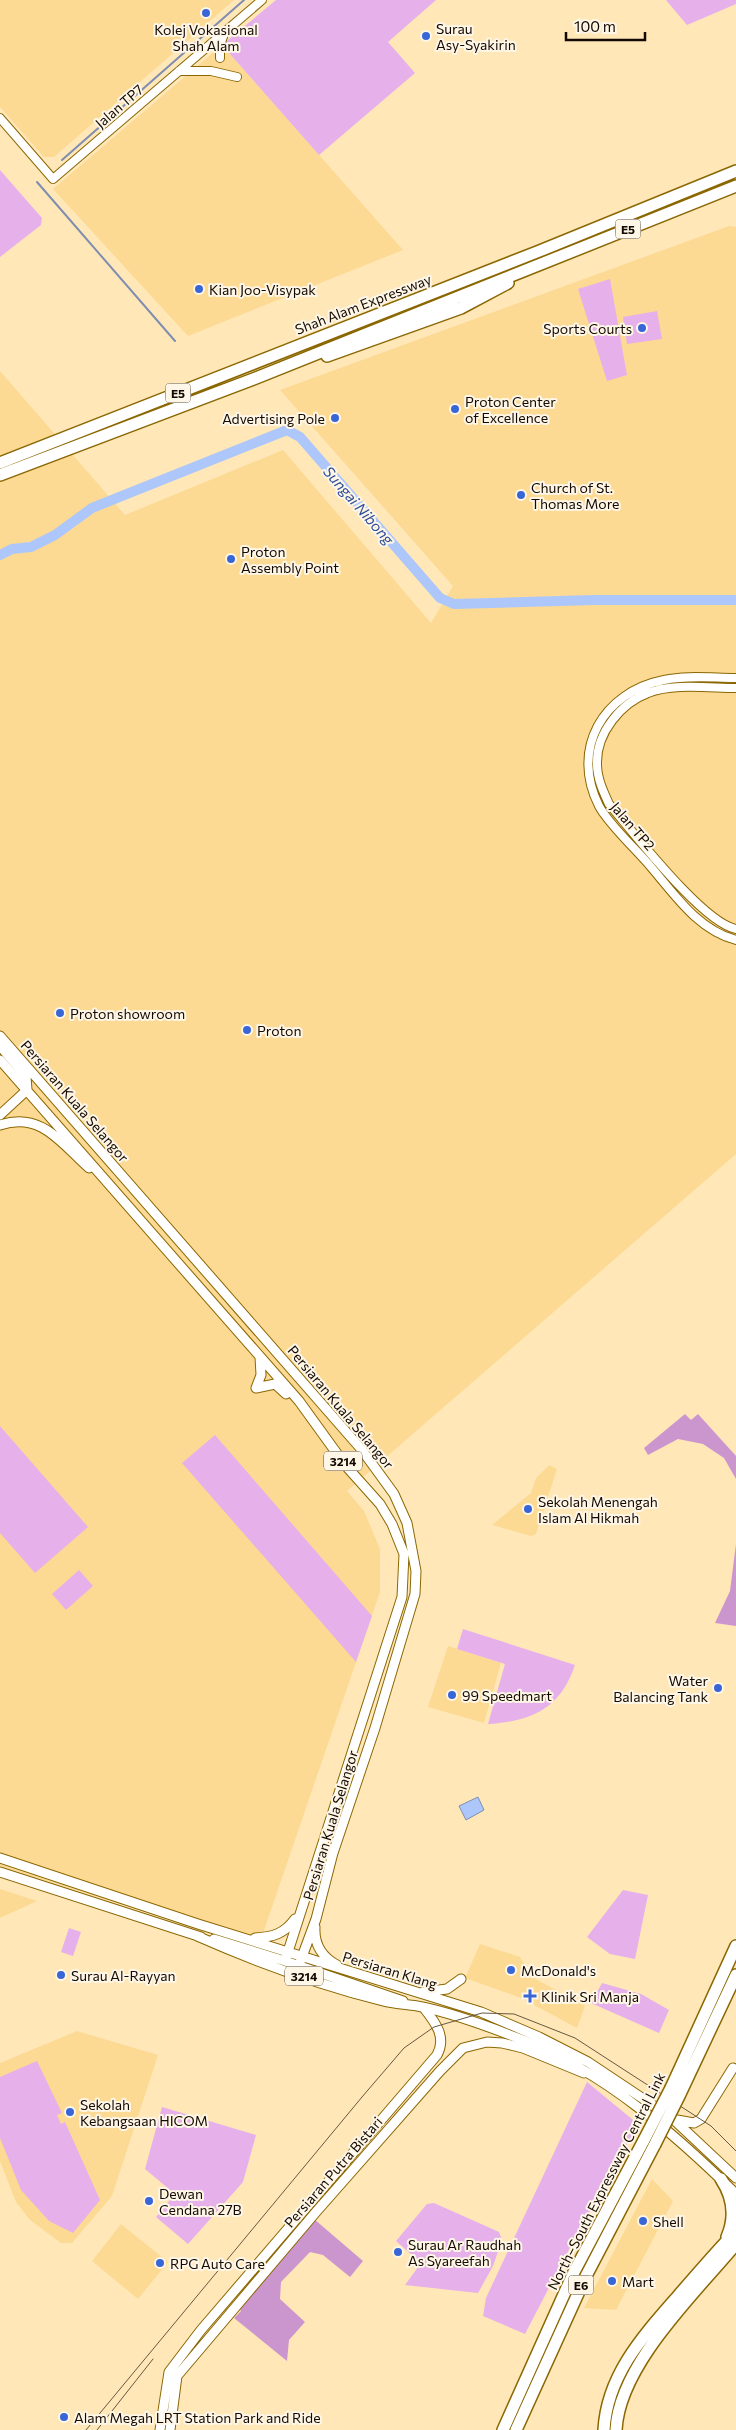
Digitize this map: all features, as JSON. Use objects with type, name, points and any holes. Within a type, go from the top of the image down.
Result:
[{"type":"highway","name":"Shah Alam Expressway","points":[[0,462],[537,252],[736,171]]},
{"type":"highway","name":"Shah Alam Expressway","points":[[0,475],[256,378],[736,186]]},
{"type":"highway","name":"North–South Expressway Central Link","points":[[675,2091],[736,1946]]},
{"type":"highway","name":"North–South Expressway Central Link","points":[[516,2430],[649,2142],[736,1975]]},
{"type":"highway","name":"North–South Expressway Central Link","points":[[503,2430],[574,2272],[649,2142]]},
{"type":"highway","points":[[720,2249],[730,2230],[733,2209],[731,2198],[721,2179]]},
{"type":"highway","points":[[604,2430],[607,2404],[626,2361],[652,2326],[736,2231]]},
{"type":"highway","points":[[616,2430],[623,2397],[637,2366],[736,2244]]},
{"type":"highway","points":[[722,2261],[736,2251]]},
{"type":"main road","name":"Persiaran Kuala Selangor","points":[[0,1036],[362,1450],[394,1494],[407,1522],[416,1571],[415,1594],[372,1738],[333,1853],[316,1919],[301,1961]]},
{"type":"main road","points":[[0,1046],[26,1076],[27,1090],[0,1115]]},
{"type":"main road","name":"Persiaran Kuala Selangor","points":[[0,1060],[299,1401],[346,1466],[380,1504],[392,1524],[404,1554],[403,1590],[286,1956]]},
{"type":"main road","points":[[0,1125],[13,1120],[28,1120],[44,1128],[119,1195]]},
{"type":"main road","points":[[259,1355],[261,1375],[256,1388],[270,1383],[280,1388],[314,1433],[346,1466]]},
{"type":"main road","name":"Persiaran Klang","points":[[0,1858],[170,1915],[250,1939],[286,1956]]},
{"type":"main road","name":"Persiaran Klang","points":[[0,1872],[197,1936],[246,1957],[358,1994],[397,2004],[419,2007],[526,2042],[589,2074],[626,2099],[688,2149],[736,2194]]},
{"type":"main road","points":[[250,1939],[279,1934],[287,1930],[299,1913]]},
{"type":"main road","points":[[316,1919],[314,1936],[318,1947],[332,1962],[347,1972]]},
{"type":"main road","name":"Persiaran Klang","points":[[197,1936],[286,1956],[420,1992],[481,2012],[562,2048],[607,2074],[672,2118],[736,2178]]},
{"type":"main road","points":[[301,1961],[419,2007]]},
{"type":"main road","points":[[420,1992],[447,1989],[461,1979]]},
{"type":"main road","name":"Persiaran Putra Bistari","points":[[160,2430],[169,2372],[208,2322],[437,2056],[441,2048],[441,2034],[419,2007]]},
{"type":"main road","name":"Persiaran Putra Bistari","points":[[170,2430],[177,2376],[329,2197],[440,2071],[463,2048],[480,2043],[502,2043],[523,2048],[589,2074]]},
{"type":"main road","points":[[672,2118],[686,2123],[694,2123],[701,2119],[733,2068]]},
{"type":"street","name":"Jalan TP7","points":[[0,118],[53,179],[262,0]]},
{"type":"street","points":[[220,58],[220,45],[224,32]]},
{"type":"street","points":[[179,71],[211,71],[237,77]]},
{"type":"street","name":"Jalan TP2","points":[[736,678],[666,679],[630,692],[605,712],[591,740],[588,772],[600,809],[694,916],[722,936],[736,940]]},
{"type":"street","name":"Jalan TP2","points":[[736,688],[665,688],[648,692],[622,708],[615,716],[601,742],[597,762],[600,784],[609,804],[702,910],[726,928],[736,930]]},
{"type":"shaded area","points":[[0,0],[234,0],[54,157],[44,157],[0,107]]},
{"type":"shaded area","points":[[276,0],[436,0],[388,42],[415,73],[319,155],[222,45]]},
{"type":"shaded area","points":[[666,0],[736,0],[736,4],[687,25]]},
{"type":"shaded area","points":[[222,45],[403,250],[188,336],[53,189]]},
{"type":"shaded area","points":[[0,170],[42,218],[41,225],[0,257]]},
{"type":"shaded area","points":[[729,226],[736,227],[736,1154],[347,1491],[364,1511],[380,1549],[380,1592],[258,1948],[0,1866],[0,371],[125,515],[283,450],[431,623],[453,586],[280,390]]},
{"type":"shaded area","points":[[610,279],[627,375],[607,381],[578,289]]},
{"type":"shaded area","name":"Sports Courts","points":[[657,311],[662,339],[627,344],[623,317]]},
{"type":"shaded area","points":[[685,1414],[691,1420],[698,1414],[736,1456],[736,1479],[724,1458],[703,1444],[678,1439],[648,1455],[644,1448]]},
{"type":"shaded area","points":[[0,1426],[88,1527],[35,1573],[0,1533]]},
{"type":"shaded area","points":[[215,1435],[372,1616],[356,1662],[182,1463]]},
{"type":"shaded area","name":"Sekolah Menengah Islam Al Hikmah","points":[[549,1465],[557,1469],[536,1534],[531,1536],[492,1525],[531,1493],[536,1478]]},
{"type":"shaded area","points":[[736,1544],[736,1626],[715,1623],[730,1591]]},
{"type":"shaded area","points":[[79,1570],[93,1586],[66,1610],[52,1594]]},
{"type":"shaded area","points":[[463,1629],[575,1665],[569,1680],[561,1692],[542,1710],[518,1720],[488,1724],[505,1664],[457,1649]]},
{"type":"shaded area","points":[[448,1646],[501,1663],[484,1723],[428,1707]]},
{"type":"shaded area","points":[[0,1889],[37,1901],[0,1918]]},
{"type":"shaded area","points":[[623,1890],[648,1895],[635,1959],[610,1954],[587,1937]]},
{"type":"shaded area","points":[[69,1928],[81,1932],[73,1956],[61,1952]]},
{"type":"shaded area","points":[[480,1944],[520,1957],[532,1977],[585,2006],[577,2028],[521,1998],[465,1978]]},
{"type":"shaded area","points":[[602,1983],[641,1994],[669,2010],[659,2033],[591,2003]]},
{"type":"shaded area","name":"Sekolah Kebangsaan HICOM","points":[[77,2031],[158,2055],[112,2196],[72,2243],[61,2243],[30,2220],[16,2202],[0,2161],[0,2063]]},
{"type":"shaded area","points":[[37,2061],[62,2113],[57,2115],[61,2124],[65,2122],[100,2200],[73,2233],[49,2221],[21,2190],[0,2138],[0,2077]]},
{"type":"shaded area","points":[[587,2082],[638,2124],[525,2334],[483,2316],[486,2298]]},
{"type":"shaded area","points":[[162,2107],[256,2135],[243,2182],[188,2244],[156,2217],[175,2194],[145,2169]]},
{"type":"shaded area","points":[[652,2179],[673,2201],[616,2310],[584,2308]]},
{"type":"shaded area","points":[[434,2203],[499,2232],[502,2240],[493,2266],[478,2293],[405,2285],[421,2263],[396,2241],[427,2204]]},
{"type":"shaded area","points":[[314,2219],[363,2261],[350,2277],[323,2255],[310,2252],[281,2282],[280,2299],[305,2322],[289,2340],[287,2361],[234,2318],[241,2311],[239,2308]]},
{"type":"shaded area","points":[[121,2224],[168,2262],[138,2299],[92,2261]]},
{"type":"water","points":[[478,1797],[484,1810],[466,1820],[459,1806]]},
{"type":"waterway","points":[[62,160],[244,0]]},
{"type":"waterway","points":[[37,182],[175,341]]},
{"type":"waterway","name":"Sungai Nibong","points":[[0,555],[12,549],[31,547],[55,535],[92,508],[287,430],[300,437],[440,598],[454,604],[593,600],[736,600]]},
{"type":"tram line","points":[[86,2430],[404,2048],[434,2027],[482,2013],[514,2014],[575,2038],[711,2126],[736,2151]]},
{"type":"tram line","points":[[97,2430],[153,2359]]},
{"type":"place","name":"Kolej Vokasional Shah Alam","points":[[206,13]]},
{"type":"place","name":"Surau Asy-Syakirin","points":[[426,36]]},
{"type":"place","name":"Kian Joo-Visypak","points":[[199,289]]},
{"type":"place","name":"Sports Courts","points":[[642,328]]},
{"type":"place","name":"Proton Center of Excellence","points":[[455,409]]},
{"type":"place","name":"Advertising Pole","points":[[335,418]]},
{"type":"place","name":"Church of St. Thomas More","points":[[521,495]]},
{"type":"place","name":"Proton Assembly Point","points":[[231,559]]},
{"type":"place","name":"Proton showroom","points":[[60,1013]]},
{"type":"place","name":"Proton","points":[[247,1030]]},
{"type":"place","name":"Sekolah Menengah Islam Al Hikmah","points":[[528,1509]]},
{"type":"place","name":"Water Balancing Tank","points":[[718,1688]]},
{"type":"place","name":"99 Speedmart","points":[[452,1695]]},
{"type":"place","name":"McDonald's","points":[[511,1970]]},
{"type":"place","name":"Surau Al-Rayyan","points":[[61,1975]]},
{"type":"place","name":"Klinik Sri Manja","points":[[530,1996]]},
{"type":"place","name":"Sekolah Kebangsaan HICOM","points":[[70,2112]]},
{"type":"place","name":"Dewan Cendana 27B","points":[[149,2201]]},
{"type":"place","name":"Shell","points":[[643,2221]]},
{"type":"place","name":"Surau Ar Raudhah As Syareefah","points":[[398,2252]]},
{"type":"place","name":"RPG Auto Care","points":[[160,2263]]},
{"type":"place","name":"Mart","points":[[612,2281]]},
{"type":"place","name":"Alam Megah LRT Station Park and Ride","points":[[64,2417]]}]
